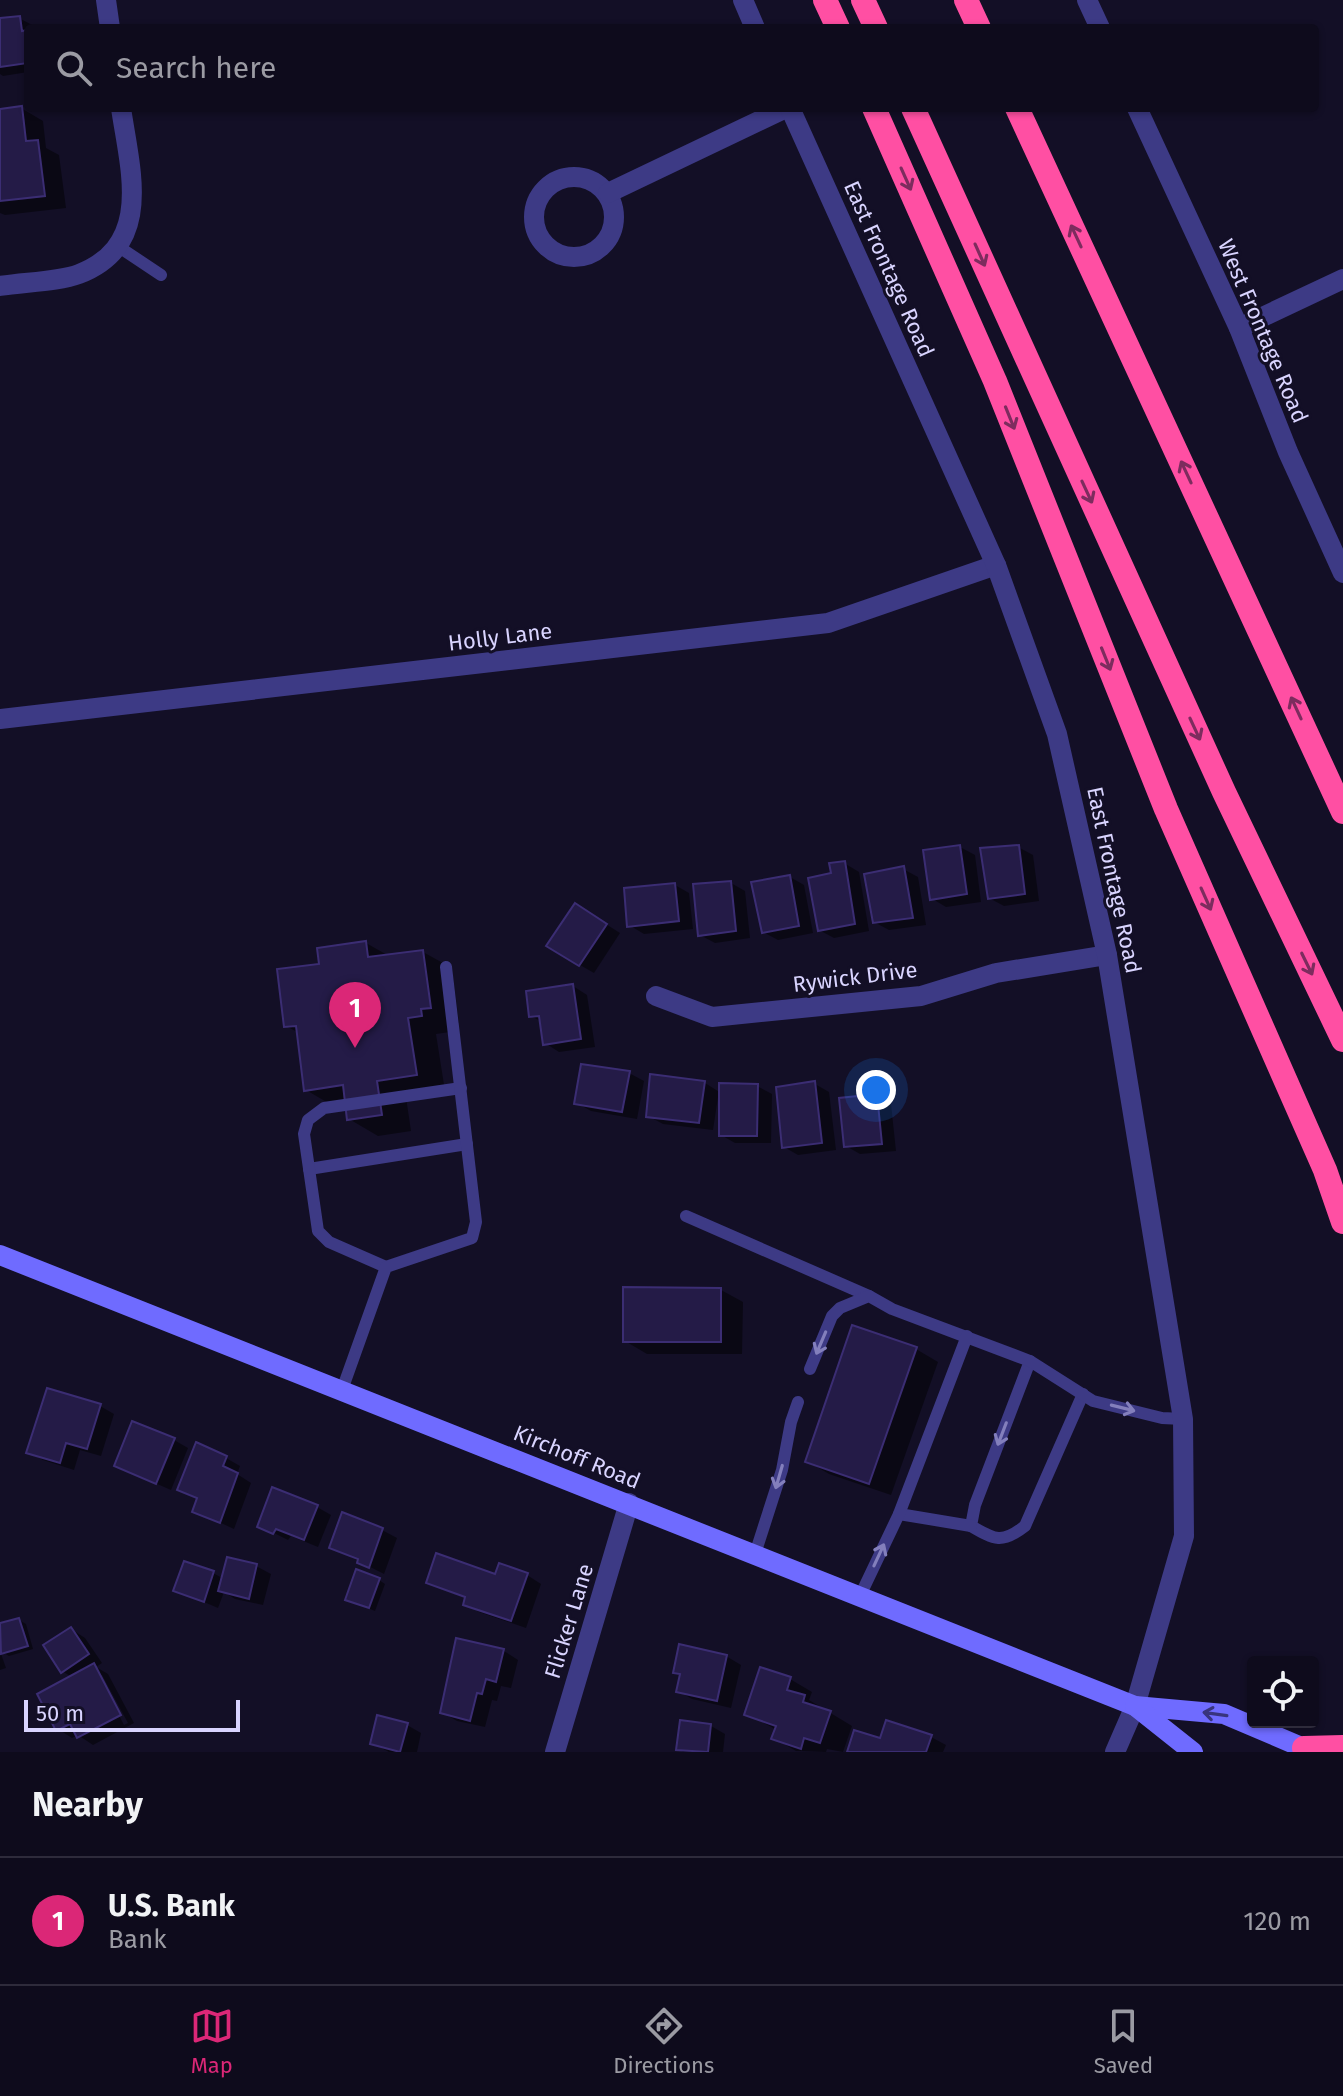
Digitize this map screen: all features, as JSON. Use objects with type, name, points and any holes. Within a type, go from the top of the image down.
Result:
[{"type":"highway","points":[[825,0],[836,24]]},
{"type":"highway","points":[[863,0],[874,24]]},
{"type":"highway","points":[[966,0],[977,24]]},
{"type":"highway","points":[[876,112],[995,381],[1166,809],[1313,1142],[1343,1222]]},
{"type":"highway","points":[[915,112],[1224,792],[1343,1040]]},
{"type":"highway","points":[[1019,112],[1343,812]]},
{"type":"highway","points":[[1329,779],[1343,800]]},
{"type":"highway","points":[[1308,1750],[1343,1747]]},
{"type":"main road","name":"Kirchoff Road","points":[[0,1255],[1135,1706],[1193,1752]]},
{"type":"main road","name":"Kirchoff Road","points":[[1135,1706],[1224,1714],[1308,1750]]},
{"type":"street","points":[[106,0],[109,24]]},
{"type":"street","points":[[743,0],[753,24]]},
{"type":"street","points":[[1087,0],[1098,24]]},
{"type":"street","points":[[0,286],[77,275],[103,261],[119,247],[131,218],[132,184],[122,112]]},
{"type":"street","points":[[608,193],[780,112]]},
{"type":"street","name":"East Frontage Road","points":[[790,112],[996,565],[1057,734],[1107,955],[1183,1419],[1184,1536],[1135,1706],[1115,1752]]},
{"type":"street","name":"West Frontage Road","points":[[1139,112],[1239,328],[1288,452],[1343,573]]},
{"type":"street","points":[[574,176],[587,178],[608,193],[613,205],[613,229],[598,249],[575,257],[562,255],[541,241],[533,217],[535,205],[550,184],[574,176]]},
{"type":"street","points":[[1239,328],[1343,279]]},
{"type":"street","name":"Holly Lane","points":[[0,719],[828,623],[996,565]]},
{"type":"street","name":"Rywick Drive","points":[[656,996],[712,1017],[921,996],[996,973],[1107,955]]},
{"type":"street","name":"Flicker Lane","points":[[555,1752],[629,1503]]},
{"type":"lane","points":[[119,247],[161,275]]},
{"type":"lane","points":[[446,967],[461,1088],[476,1222],[472,1238],[386,1267],[329,1242],[318,1231],[304,1134],[308,1120],[324,1108],[461,1088]]},
{"type":"lane","points":[[309,1169],[467,1144]]},
{"type":"lane","points":[[686,1216],[892,1309],[1030,1361],[1093,1401],[1162,1418],[1183,1419]]},
{"type":"lane","points":[[342,1390],[386,1267]]},
{"type":"lane","points":[[810,1369],[832,1316],[840,1308],[869,1296]]},
{"type":"lane","points":[[860,1596],[899,1514],[967,1336]]},
{"type":"lane","points":[[971,1526],[975,1505],[1030,1361]]},
{"type":"lane","points":[[899,1514],[971,1526],[993,1539],[1010,1538],[1025,1526],[1083,1394]]},
{"type":"lane","points":[[755,1554],[782,1470],[798,1402]]},
{"type":"building","points":[[20,16],[24,31],[24,64],[0,67],[0,18]]},
{"type":"building","points":[[22,106],[26,141],[38,140],[45,196],[0,201],[0,109]]},
{"type":"building","points":[[960,845],[967,894],[930,900],[923,850]]},
{"type":"building","points":[[1019,845],[1025,894],[988,899],[980,848]]},
{"type":"building","points":[[845,861],[855,924],[818,931],[808,878],[831,873],[829,863]]},
{"type":"building","points":[[904,866],[913,918],[873,923],[864,874]]},
{"type":"building","points":[[790,875],[799,926],[762,933],[751,882]]},
{"type":"building","points":[[731,881],[736,931],[698,936],[693,884]]},
{"type":"building","points":[[675,883],[679,921],[627,927],[624,888]]},
{"type":"building","points":[[575,903],[607,924],[579,966],[546,946]]},
{"type":"building","points":[[366,941],[368,957],[423,950],[431,1008],[421,1009],[422,1016],[408,1018],[417,1075],[377,1081],[382,1115],[347,1120],[343,1085],[304,1091],[296,1026],[284,1027],[277,969],[319,964],[317,948]]},
{"type":"building","points":[[573,984],[581,1039],[543,1045],[539,1016],[529,1017],[526,991]]},
{"type":"building","points":[[581,1064],[630,1071],[622,1112],[574,1104]]},
{"type":"building","points":[[650,1074],[705,1081],[699,1123],[646,1117]]},
{"type":"building","points":[[815,1081],[822,1143],[782,1148],[776,1087]]},
{"type":"building","points":[[719,1083],[758,1084],[757,1136],[719,1136]]},
{"type":"building","points":[[877,1094],[882,1144],[844,1147],[839,1098]]},
{"type":"building","points":[[623,1287],[721,1288],[721,1342],[623,1342]]},
{"type":"building","points":[[852,1325],[917,1347],[869,1484],[805,1462]]},
{"type":"building","points":[[47,1388],[101,1404],[87,1449],[66,1443],[60,1463],[26,1453]]},
{"type":"building","points":[[132,1421],[175,1438],[156,1484],[114,1466]]},
{"type":"building","points":[[196,1442],[227,1456],[223,1466],[238,1473],[220,1523],[192,1512],[197,1498],[177,1490]]},
{"type":"building","points":[[272,1487],[318,1505],[304,1540],[276,1529],[273,1534],[257,1527]]},
{"type":"building","points":[[342,1512],[383,1528],[369,1568],[357,1563],[358,1559],[329,1548]]},
{"type":"building","points":[[436,1553],[495,1574],[499,1563],[528,1573],[511,1621],[463,1605],[465,1597],[426,1583]]},
{"type":"building","points":[[227,1557],[257,1564],[249,1599],[218,1591]]},
{"type":"building","points":[[184,1561],[214,1571],[204,1602],[173,1591]]},
{"type":"building","points":[[356,1569],[380,1578],[369,1608],[345,1600]]},
{"type":"building","points":[[19,1618],[28,1646],[1,1654],[0,1623]]},
{"type":"building","points":[[71,1627],[89,1654],[61,1673],[43,1645]]},
{"type":"building","points":[[456,1638],[504,1649],[496,1682],[486,1679],[482,1694],[477,1693],[470,1721],[440,1713]]},
{"type":"building","points":[[679,1644],[727,1655],[717,1701],[676,1692],[680,1674],[673,1673]]},
{"type":"building","points":[[94,1663],[121,1715],[77,1738],[70,1724],[56,1731],[37,1694]]},
{"type":"building","points":[[760,1667],[791,1677],[787,1690],[805,1695],[803,1702],[831,1711],[820,1743],[804,1738],[801,1749],[771,1739],[776,1726],[744,1715]]},
{"type":"building","points":[[377,1715],[408,1723],[400,1752],[370,1744]]},
{"type":"building","points":[[680,1720],[711,1724],[708,1752],[676,1750]]},
{"type":"building","points":[[886,1720],[932,1735],[926,1752],[847,1752],[854,1730],[880,1738]]},
{"type":"place","name":"U.S. Bank","points":[[355,1048]]}]
